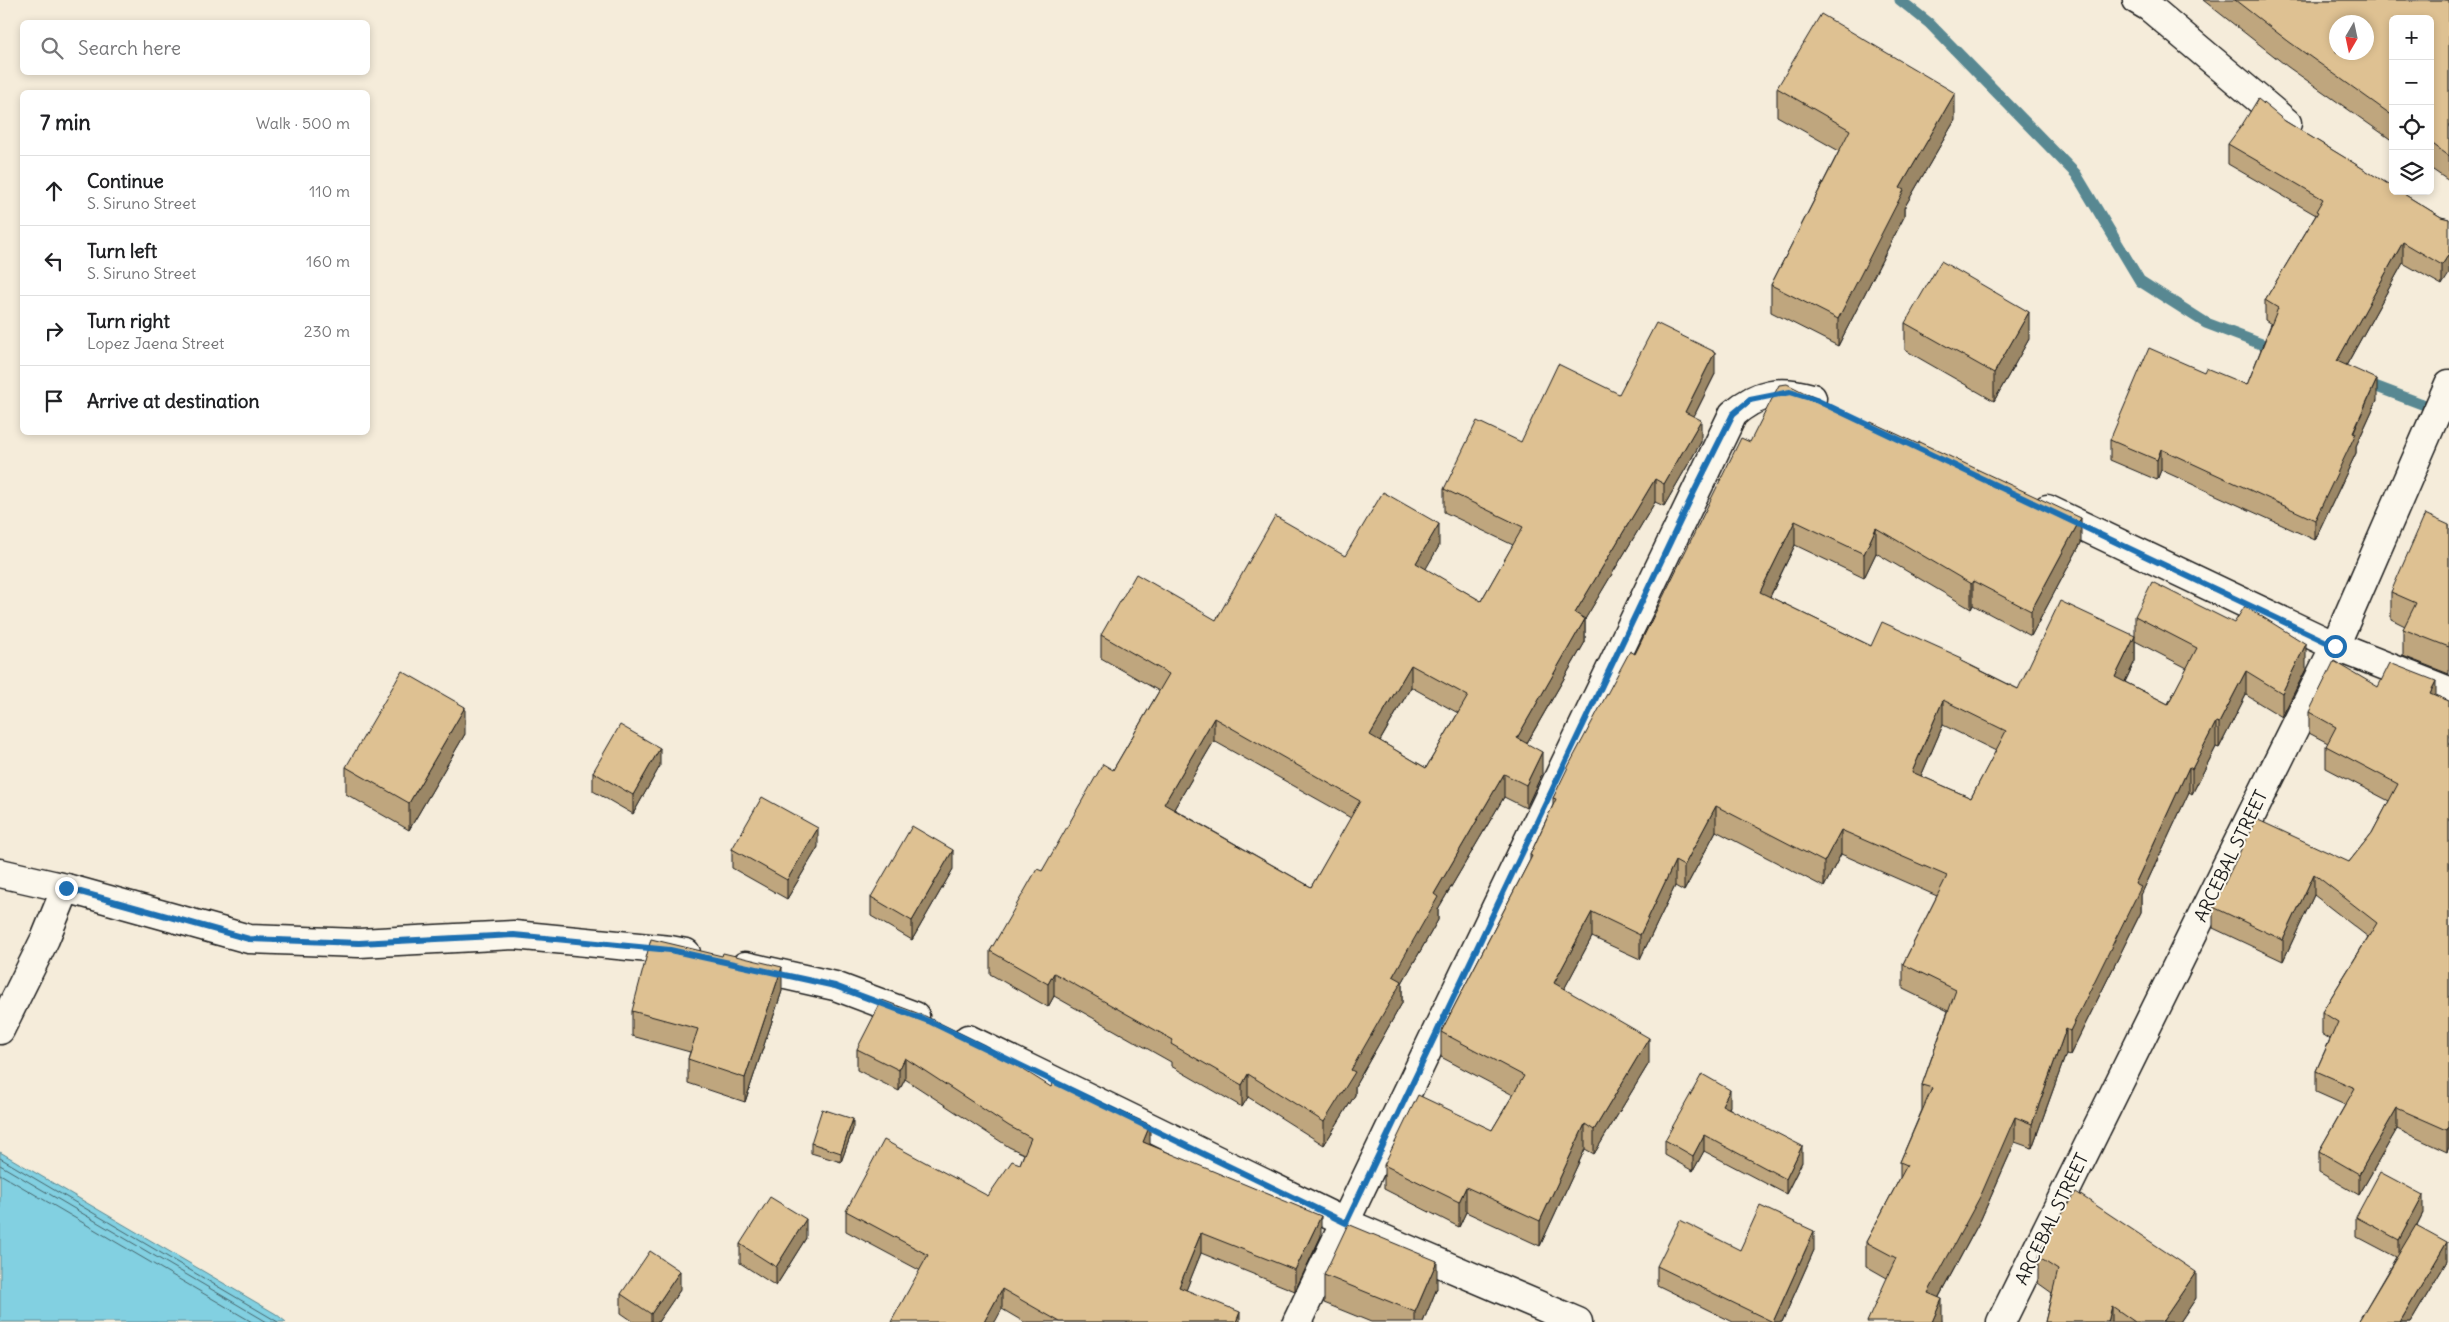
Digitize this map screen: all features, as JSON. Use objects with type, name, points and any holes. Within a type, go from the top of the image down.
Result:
[{"type":"street","points":[[2137,0],[2148,7],[2293,128],[2309,138]]},
{"type":"street","name":"ARCEBAL STREET","points":[[2001,1322],[2335,646],[2449,384]]},
{"type":"street","points":[[1297,1322],[1733,414],[1750,400],[1790,392],[1834,408]]},
{"type":"street","points":[[2022,497],[2335,646],[2449,691]]},
{"type":"street","points":[[0,873],[66,888],[249,939],[359,943],[514,935],[670,950],[835,986],[944,1028],[1346,1223],[1578,1322]]},
{"type":"street","points":[[0,1030],[45,939],[66,888]]},
{"type":"water","points":[[0,1152],[276,1314],[286,1322],[0,1322]]},
{"type":"building","points":[[2235,0],[2449,0],[2449,156],[2434,145],[2434,15],[2389,15],[2389,113],[2288,41]]},
{"type":"building","points":[[1821,14],[1955,93],[1900,188],[1904,190],[1838,319],[1771,285],[1850,130],[1777,88]]},
{"type":"building","points":[[2258,99],[2285,121],[2389,185],[2389,195],[2405,195],[2441,217],[2449,219],[2449,254],[2442,265],[2403,242],[2337,361],[2377,379],[2353,432],[2356,433],[2315,520],[2161,449],[2157,460],[2110,440],[2149,348],[2204,372],[2206,368],[2247,385],[2278,308],[2265,300],[2318,212],[2316,211],[2323,199],[2228,144]]},
{"type":"building","points":[[1941,261],[2029,312],[1994,373],[1905,323]]},
{"type":"building","points":[[1656,323],[1715,352],[1685,412],[1701,420],[1664,484],[1655,479],[1575,613],[1585,619],[1517,738],[1542,752],[1526,785],[1504,774],[1434,894],[1438,897],[1393,976],[1402,981],[1351,1070],[1355,1072],[1324,1122],[1248,1074],[1242,1085],[1171,1044],[1173,1040],[1054,973],[1048,984],[990,951],[1037,869],[1042,871],[1103,764],[1113,770],[1169,674],[1101,635],[1136,574],[1216,620],[1275,516],[1345,556],[1383,492],[1439,524],[1416,563],[1481,601],[1523,527],[1444,489],[1477,421],[1521,442],[1558,364],[1619,394]],"holes":[[[1411,665],[1468,696],[1426,768],[1370,735]],[[1214,718],[1360,801],[1311,887],[1164,804]]]},
{"type":"building","points":[[1787,384],[1869,425],[1871,422],[1918,444],[1919,442],[2081,518],[2031,611],[1973,581],[1971,584],[1876,528],[1864,554],[1795,521],[1760,592],[1871,646],[1882,622],[1962,658],[1961,661],[2018,689],[2060,601],[2135,636],[2115,677],[2168,704],[2197,648],[2135,616],[2152,582],[2234,623],[2245,606],[2306,644],[2282,693],[2246,671],[2219,723],[2216,722],[2192,769],[2189,767],[2135,884],[2141,887],[2070,1031],[2066,1029],[2032,1124],[2015,1117],[1981,1195],[1928,1293],[1942,1299],[1932,1322],[1867,1322],[1896,1258],[1866,1242],[1907,1165],[1900,1162],[1932,1088],[1922,1085],[1956,990],[1903,964],[1947,876],[1841,830],[1824,862],[1716,806],[1684,866],[1675,861],[1640,935],[1592,912],[1554,983],[1649,1038],[1594,1130],[1585,1124],[1540,1221],[1466,1187],[1459,1202],[1384,1165],[1418,1095],[1492,1130],[1524,1076],[1441,1032],[1532,856],[1530,855],[1556,799],[1553,798],[1569,765],[1630,651],[1635,654],[1741,438],[1750,442],[1779,385]],"holes":[[[1943,700],[2006,731],[1971,798],[1912,772]]]},
{"type":"building","points":[[2425,514],[2449,525],[2449,647],[2403,629],[2416,603],[2391,592]]},
{"type":"building","points":[[2334,661],[2378,687],[2390,663],[2436,681],[2430,693],[2449,701],[2449,1126],[2447,1130],[2397,1108],[2359,1174],[2319,1151],[2355,1088],[2316,1071],[2338,1022],[2322,1012],[2377,923],[2314,874],[2283,940],[2213,907],[2256,819],[2349,862],[2372,833],[2398,784],[2326,746],[2336,727],[2309,712]]},
{"type":"building","points":[[402,671],[465,707],[409,803],[346,767]]},
{"type":"building","points":[[620,725],[660,748],[633,795],[593,772]]},
{"type":"building","points":[[762,797],[818,828],[787,880],[732,849]]},
{"type":"building","points":[[912,826],[953,850],[912,921],[871,897]]},
{"type":"building","points":[[651,939],[722,956],[723,953],[782,967],[745,1078],[688,1059],[698,1029],[632,1011]]},
{"type":"building","points":[[882,1000],[925,1016],[984,1045],[1051,1087],[1054,1081],[1150,1125],[1143,1142],[1321,1216],[1295,1270],[1201,1233],[1179,1287],[1240,1312],[1236,1322],[1060,1322],[1002,1289],[984,1322],[891,1322],[928,1255],[846,1211],[884,1140],[988,1196],[1012,1161],[1020,1164],[1031,1138],[1009,1126],[905,1058],[899,1070],[857,1049]]},
{"type":"building","points":[[1702,1074],[1730,1090],[1722,1105],[1802,1146],[1786,1179],[1704,1135],[1693,1156],[1665,1140]]},
{"type":"building","points":[[822,1109],[853,1119],[841,1153],[811,1143]]},
{"type":"building","points":[[2380,1172],[2423,1195],[2399,1240],[2356,1217]]},
{"type":"building","points":[[2076,1192],[2196,1272],[2162,1322],[2135,1322],[2112,1306],[2108,1322],[2045,1322],[2058,1270],[2038,1257],[2053,1227]]},
{"type":"building","points":[[770,1197],[806,1219],[776,1267],[740,1244]]},
{"type":"building","points":[[1760,1206],[1814,1231],[1773,1322],[1657,1266],[1680,1220],[1740,1250]]},
{"type":"building","points":[[1348,1224],[1437,1261],[1415,1312],[1324,1275]]},
{"type":"building","points":[[2416,1225],[2447,1242],[2400,1322],[2358,1322]]},
{"type":"building","points":[[650,1251],[680,1271],[651,1314],[621,1294]]},
{"type":"waterway","points":[[1900,0],[1929,23],[2076,174],[2140,281],[2206,323],[2277,350]]},
{"type":"waterway","points":[[2364,382],[2438,410]]},
{"type":"route","points":[[66,888],[249,939],[359,943],[514,935],[670,950],[835,986],[931,1022],[1346,1223],[1694,492],[1733,414],[1750,400],[1790,392],[1816,400],[2335,646]]}]
